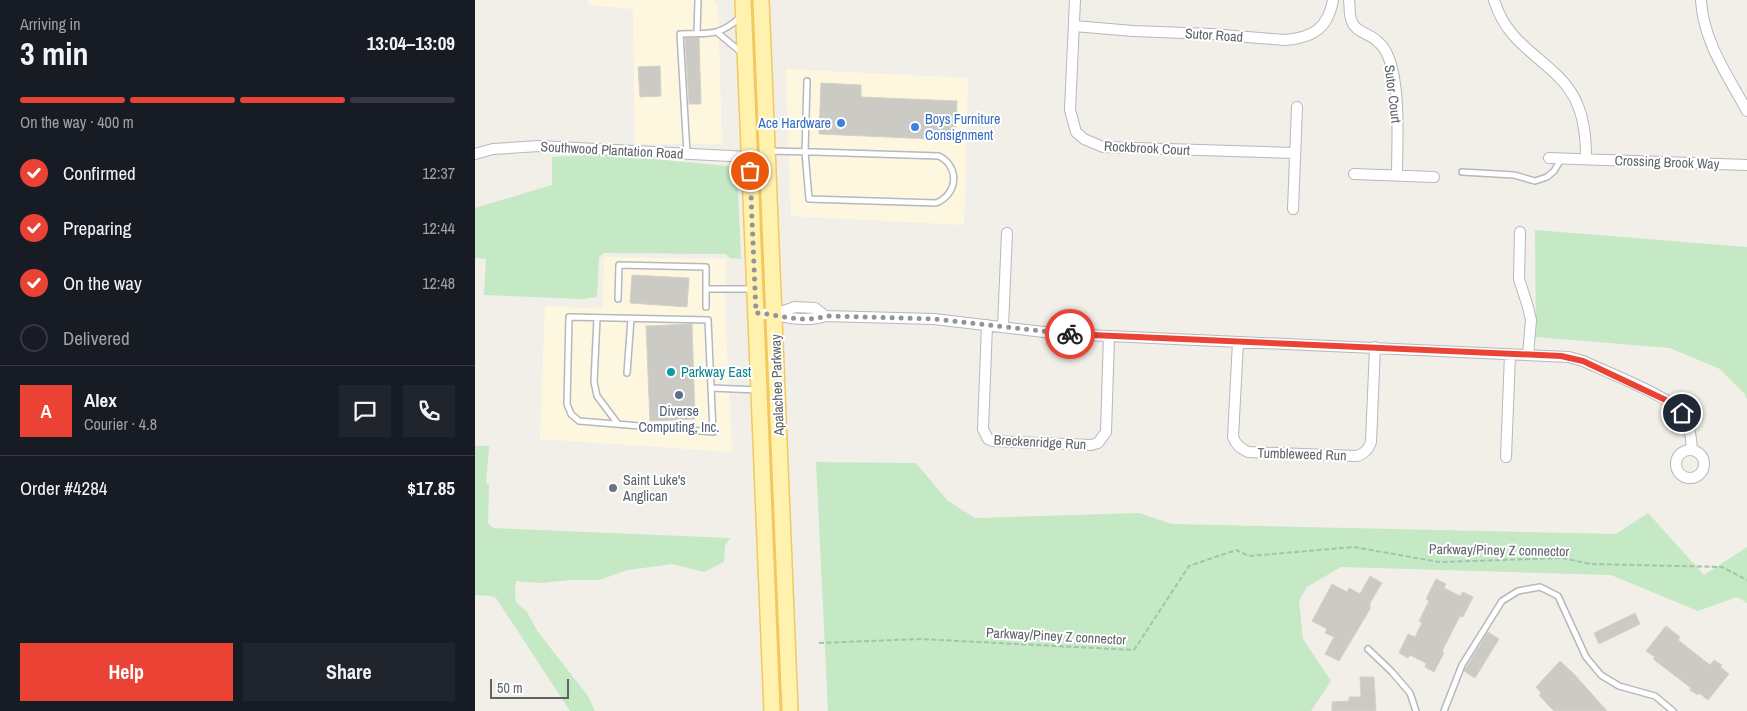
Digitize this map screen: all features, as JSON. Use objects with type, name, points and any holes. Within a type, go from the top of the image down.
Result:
[{"type":"main road","name":"Apalachee Parkway","points":[[761,0],[790,711]]},
{"type":"main road","name":"Apalachee Parkway","points":[[743,7],[772,711]]},
{"type":"main road","points":[[748,133],[758,148],[767,151]]},
{"type":"main road","points":[[749,157],[760,161],[768,177]]},
{"type":"main road","points":[[769,635],[787,634]]},
{"type":"street","name":"Rockbrook Court","points":[[1075,0],[1070,110],[1076,132],[1084,139],[1103,147],[1295,153]]},
{"type":"street","name":"Sutor Road","points":[[1074,26],[1285,40],[1296,39],[1311,34],[1323,26],[1329,18],[1333,0]]},
{"type":"street","name":"Sutor Court","points":[[1349,0],[1351,21],[1357,29],[1376,40],[1383,47],[1391,64],[1395,86],[1398,127],[1397,176]]},
{"type":"street","points":[[1493,0],[1513,36],[1560,78],[1578,104],[1586,137],[1586,158]]},
{"type":"street","points":[[1701,0],[1706,31],[1714,50],[1747,111]]},
{"type":"street","points":[[1293,209],[1297,107]]},
{"type":"street","name":"Southwood Plantation Road","points":[[475,154],[493,149],[539,146],[749,157]]},
{"type":"street","name":"Crossing Brook Way","points":[[1549,158],[1747,165]]},
{"type":"street","points":[[1354,174],[1433,177]]},
{"type":"street","points":[[1003,327],[1007,232]]},
{"type":"street","points":[[1520,232],[1519,279],[1531,320],[1528,355]]},
{"type":"street","points":[[756,313],[774,314],[796,320],[815,320],[825,316],[934,319],[1061,334],[1561,356],[1583,361],[1672,403],[1687,421],[1692,450]]},
{"type":"street","name":"Breckenridge Run","points":[[987,325],[983,429],[988,439],[993,441],[1077,445],[1098,443],[1106,432],[1109,336]]},
{"type":"street","name":"Tumbleweed Run","points":[[1237,342],[1233,437],[1236,444],[1248,452],[1327,455],[1357,456],[1364,454],[1369,449],[1371,442],[1375,347]]},
{"type":"street","points":[[1506,457],[1509,354]]},
{"type":"lane","points":[[697,33],[698,0]]},
{"type":"lane","points":[[687,153],[680,34],[718,32],[731,25],[743,7]]},
{"type":"lane","points":[[718,32],[745,56]]},
{"type":"lane","points":[[767,151],[805,152],[939,156],[947,161],[952,168],[954,183],[947,196],[936,203],[809,199],[805,152],[807,81]]},
{"type":"lane","points":[[1462,172],[1513,175],[1535,180],[1547,177],[1554,171],[1562,158]]},
{"type":"lane","points":[[618,299],[619,265],[707,267],[707,307]]},
{"type":"lane","points":[[706,289],[755,288]]},
{"type":"lane","points":[[569,318],[597,318],[709,320],[713,432],[579,421],[571,414],[567,404],[569,318]]},
{"type":"lane","points":[[597,318],[594,382],[597,396],[618,424]]},
{"type":"lane","points":[[627,373],[631,318]]},
{"type":"lane","points":[[711,388],[759,390]]},
{"type":"lane","points":[[1445,711],[1462,665],[1502,601],[1518,591],[1540,588],[1558,596],[1586,657],[1601,675],[1619,686],[1655,696],[1673,711]]},
{"type":"lane","points":[[1368,649],[1410,693],[1417,711],[1411,711]]},
{"type":"path","name":"Parkway/Piney Z connector","points":[[819,643],[920,639],[1134,650],[1189,566],[1236,550],[1249,556],[1354,547],[1439,562],[1562,558],[1591,564],[1722,567],[1747,580]]},
{"type":"shaded area","points":[[589,0],[715,0],[718,8],[722,144],[635,144],[633,9],[588,5]]},
{"type":"shaded area","points":[[786,69],[968,78],[964,225],[791,216]]},
{"type":"shaded area","points":[[604,257],[726,259],[725,311],[732,452],[540,439],[545,306],[603,309]]},
{"type":"green space","points":[[602,154],[737,167],[741,259],[730,258],[726,254],[604,253],[599,257],[597,297],[583,299],[484,295],[486,259],[475,258],[475,208],[552,185],[552,157]]},
{"type":"green space","points":[[1535,230],[1747,247],[1747,399],[1744,393],[1720,369],[1670,348],[1536,337]]},
{"type":"green space","points":[[475,446],[489,446],[486,483],[489,484],[488,523],[493,528],[730,538],[725,546],[724,562],[704,572],[672,564],[628,570],[599,580],[541,583],[516,581],[516,602],[527,612],[538,632],[588,696],[595,711],[570,711],[496,598],[475,595]]},
{"type":"green space","points":[[816,462],[916,463],[948,501],[975,518],[1139,513],[1172,524],[1616,534],[1648,513],[1704,575],[1747,547],[1747,603],[1737,597],[1698,611],[1611,575],[1341,567],[1307,587],[1299,601],[1303,639],[1331,681],[1311,711],[828,711]]},
{"type":"building","points":[[685,38],[699,38],[701,104],[689,104]]},
{"type":"building","points":[[660,66],[661,96],[640,97],[638,67]]},
{"type":"building","points":[[821,83],[861,85],[861,97],[957,101],[955,140],[819,134]]},
{"type":"building","points":[[632,275],[689,278],[687,307],[630,303]]},
{"type":"building","name":"Parkway East","points":[[692,324],[695,419],[650,421],[646,326]]},
{"type":"building","points":[[1370,576],[1382,583],[1370,603],[1370,609],[1339,661],[1325,654],[1334,637],[1325,633],[1327,629],[1312,621],[1332,584],[1347,592],[1349,588],[1360,594]]},
{"type":"building","points":[[1436,579],[1446,584],[1444,588],[1460,596],[1463,592],[1473,597],[1463,617],[1460,616],[1442,651],[1444,653],[1434,672],[1425,667],[1426,663],[1410,655],[1408,658],[1399,653],[1408,634],[1415,637],[1422,623],[1419,621],[1429,601],[1426,599]]},
{"type":"building","points":[[1635,613],[1640,624],[1599,644],[1594,633]]},
{"type":"building","points":[[1666,626],[1680,637],[1678,640],[1710,665],[1714,660],[1722,665],[1720,667],[1729,674],[1708,700],[1699,693],[1698,695],[1690,690],[1691,688],[1653,659],[1655,657],[1646,651]]},
{"type":"building","points":[[1488,632],[1499,639],[1475,678],[1464,671]]},
{"type":"building","points":[[1560,661],[1607,711],[1554,711],[1549,706],[1539,695],[1541,693],[1536,687]]},
{"type":"building","points":[[1360,677],[1374,677],[1376,711],[1332,711],[1332,702],[1349,701],[1349,697],[1361,697]]},
{"type":"way so far","points":[[750,171],[756,313],[774,314],[796,320],[815,320],[825,316],[934,319],[1070,334]]},
{"type":"place","name":"Ace Hardware","points":[[841,123]]},
{"type":"place","name":"Boys Furniture Consignment","points":[[915,127]]},
{"type":"place","name":"Parkway East","points":[[671,372]]},
{"type":"place","name":"Diverse Computing, Inc.","points":[[679,395]]},
{"type":"place","name":"Saint Luke's Anglican","points":[[613,488]]},
{"type":"route","points":[[1070,334],[1569,357],[1583,361],[1672,403],[1682,413]]}]
